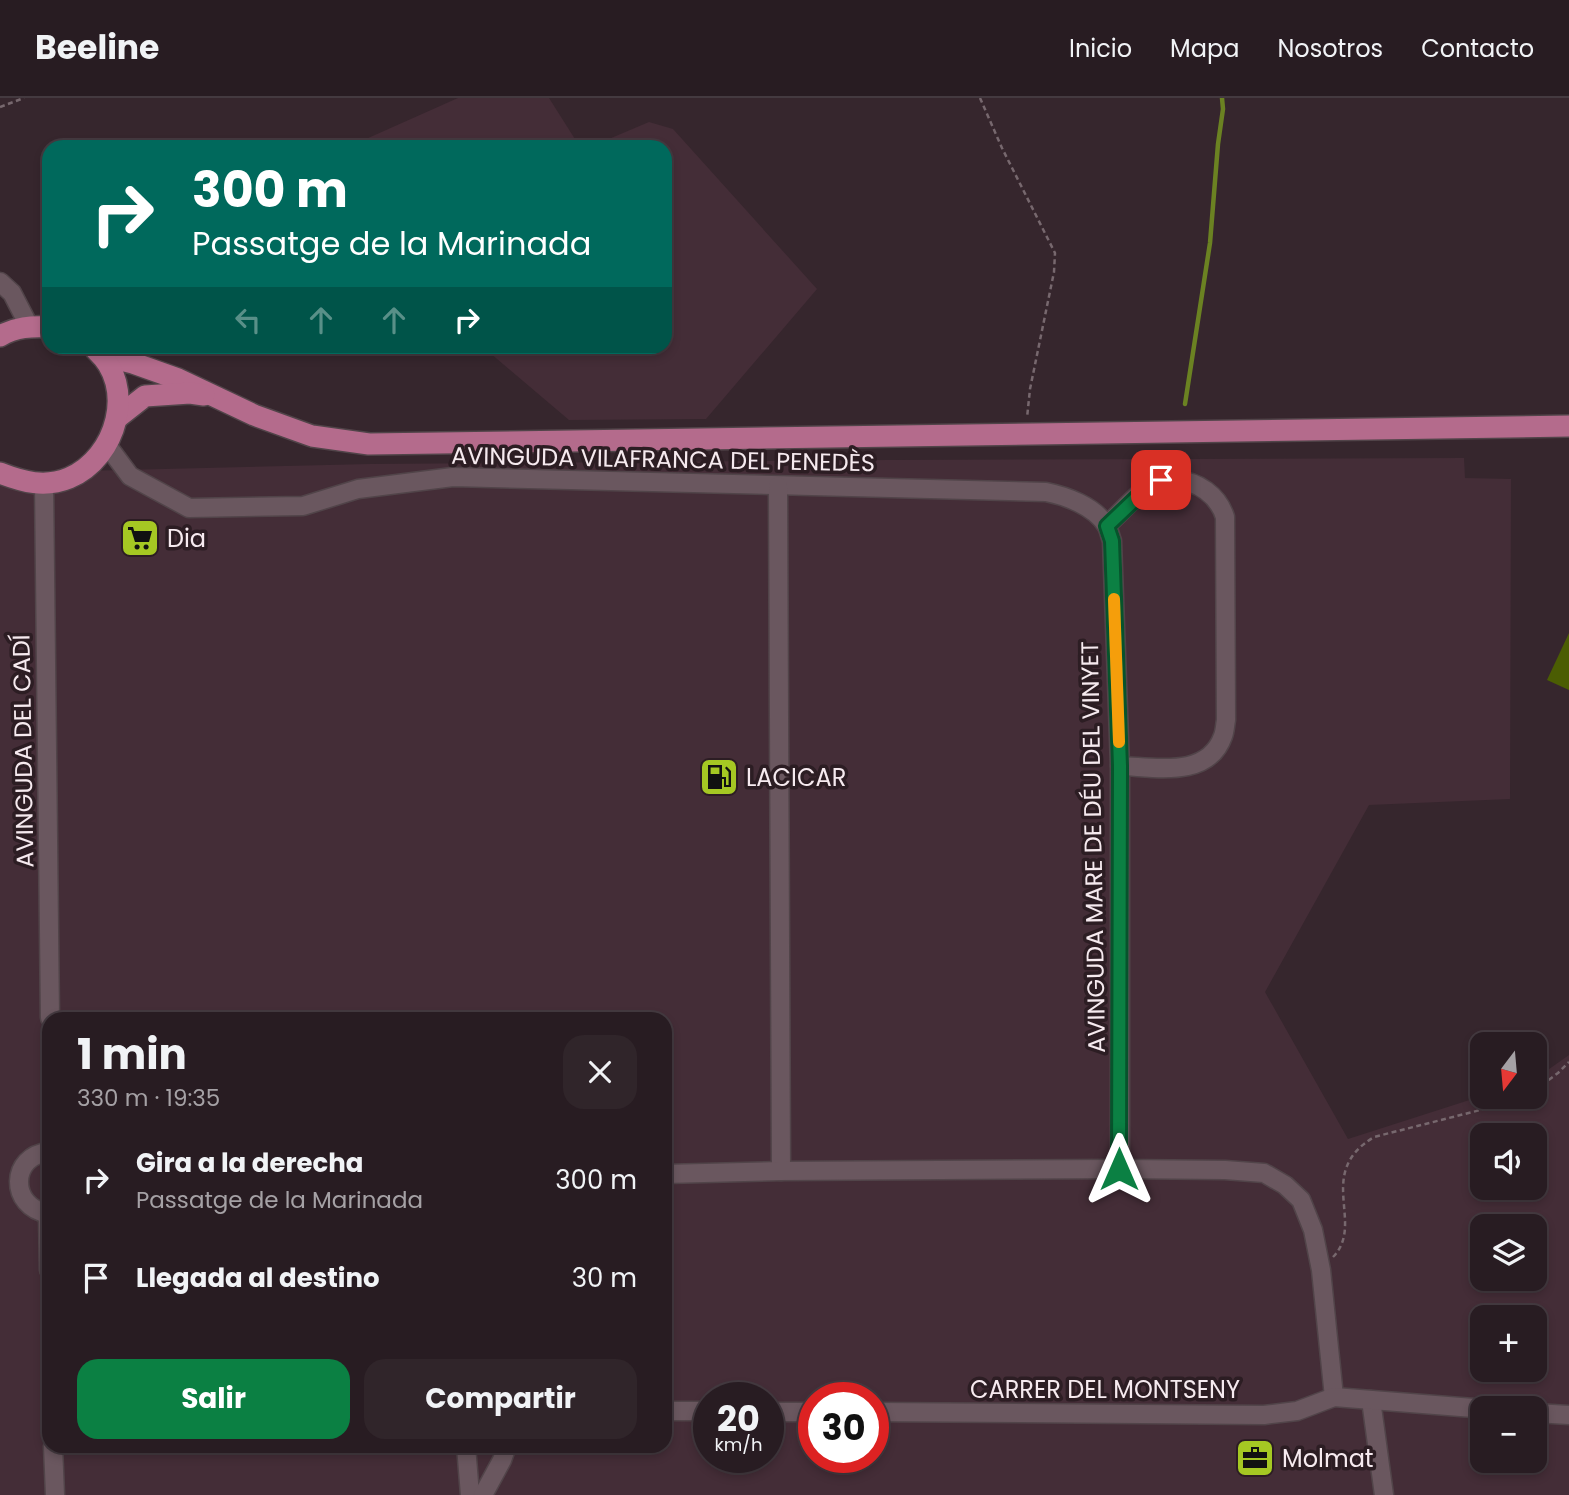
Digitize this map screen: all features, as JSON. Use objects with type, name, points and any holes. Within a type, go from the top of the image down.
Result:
[{"type":"main road","points":[[0,336],[39,326]]},
{"type":"main road","points":[[0,473],[21,482],[44,484],[69,478],[91,465],[107,445],[117,418],[118,395],[112,374],[98,354]]},
{"type":"main road","points":[[105,354],[178,379],[254,415],[312,436],[369,444],[1569,426]]},
{"type":"main road","points":[[117,418],[145,396],[190,393],[214,395]]},
{"type":"street","points":[[0,282],[39,326]]},
{"type":"street","name":"AVINGUDA VILAFRANCA DEL PENEDÈS","points":[[107,445],[131,476],[189,508],[303,506],[358,489],[453,477],[1046,492],[1080,503],[1107,526]]},
{"type":"street","points":[[1107,526],[1149,486],[1161,480],[1183,480],[1198,485],[1212,494],[1221,505],[1225,517],[1226,720],[1223,736],[1205,761],[1192,766],[1120,766]]},
{"type":"street","name":"AVINGUDA DEL CADÍ","points":[[44,484],[50,1012]]},
{"type":"street","points":[[778,486],[781,1171]]},
{"type":"street","name":"AVINGUDA MARE DE DÉU DEL VINYET","points":[[1107,526],[1112,541],[1120,766],[1119,1169]]},
{"type":"street","points":[[42,1154],[27,1162],[20,1173],[19,1181],[22,1197],[28,1206],[42,1213]]},
{"type":"street","points":[[672,1174],[1119,1169],[1264,1173],[1285,1185],[1301,1200],[1314,1230],[1321,1270],[1334,1397],[1470,1408]]},
{"type":"street","points":[[0,1181],[19,1181]]},
{"type":"street","name":"CARRER DEL MONTSENY","points":[[889,1412],[1264,1415],[1297,1411],[1334,1397]]},
{"type":"street","points":[[1371,1400],[1384,1495]]},
{"type":"street","points":[[672,1411],[693,1411]]},
{"type":"street","points":[[1547,1414],[1569,1415]]},
{"type":"street","points":[[53,1453],[55,1495]]},
{"type":"street","points":[[467,1453],[470,1495]]},
{"type":"street","points":[[483,1495],[504,1453]]},
{"type":"path","points":[[0,107],[24,98]]},
{"type":"path","points":[[980,98],[1055,253],[1054,272],[1030,389],[1024,434]]},
{"type":"path","points":[[1547,1081],[1569,1062]]},
{"type":"path","points":[[1321,1270],[1343,1244],[1345,1169],[1353,1152],[1374,1137],[1480,1110]]},
{"type":"shaded area","points":[[458,98],[549,98],[576,140],[364,140]]},
{"type":"shaded area","points":[[649,122],[673,129],[817,289],[706,419],[569,420],[491,354],[672,354],[672,140],[607,140]]},
{"type":"shaded area","points":[[1464,458],[1465,478],[1511,479],[1510,799],[1369,805],[1265,992],[1348,1139],[1470,1100],[1470,1110],[1547,1110],[1547,1071],[1569,1055],[1569,1495],[0,1495],[0,473],[370,464]]},
{"type":"green space","points":[[1569,633],[1569,690],[1547,680]]},
{"type":"waterway","points":[[1185,404],[1210,243],[1222,98]]},
{"type":"slow traffic","points":[[1114,599],[1119,742]]},
{"type":"place","name":"Dia","points":[[140,538]]},
{"type":"place","name":"LACICAR","points":[[719,777]]},
{"type":"place","name":"Molmat","points":[[1255,1458]]},
{"type":"route","points":[[1119,1169],[1120,766],[1112,541],[1107,526],[1149,486],[1161,480]]}]
